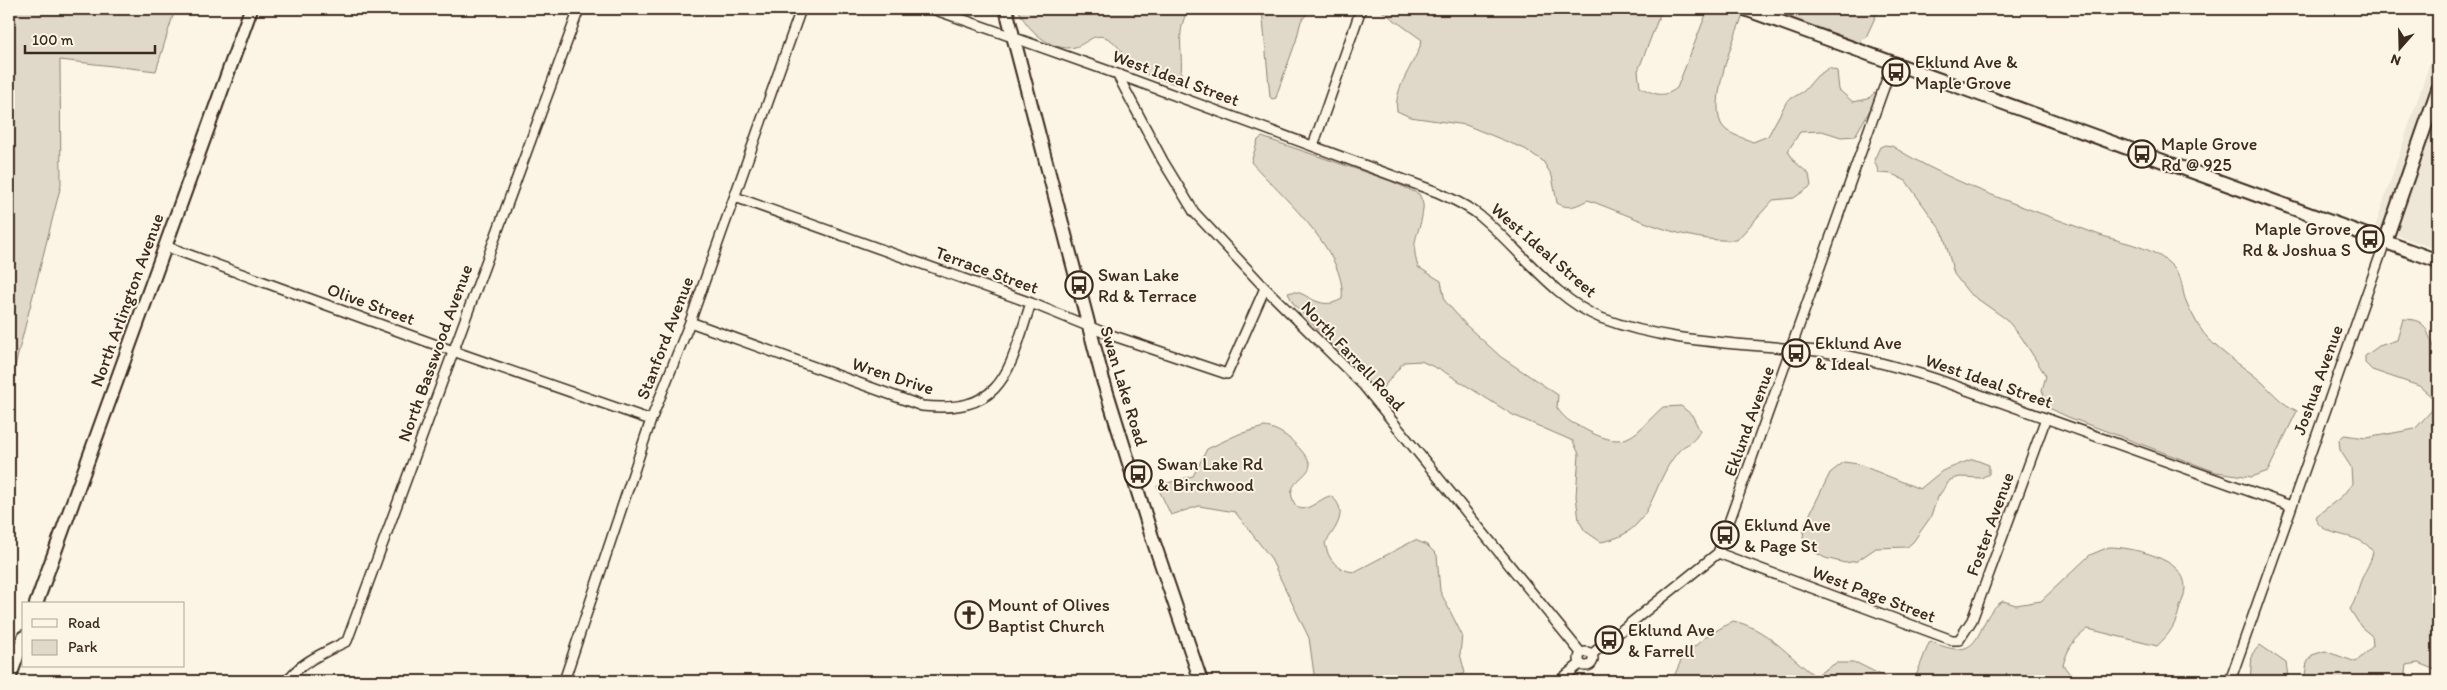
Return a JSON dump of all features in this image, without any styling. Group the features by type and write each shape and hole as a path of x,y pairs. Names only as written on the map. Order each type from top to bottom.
{"street":[{"name":"North Arlington Avenue","path":"37,602 251,9"},
{"name":"North Basswood Avenue","path":"288,681 291,676 308,662 347,641 579,9"},
{"name":"Stanford Avenue","path":"564,681 651,420 690,322 736,197 801,9"},
{"name":"West Ideal Street","path":"933,9 1117,74 1437,192 1467,207 1488,223 1558,289 1580,307 1599,317 1672,337 1848,355 1879,362 1936,379 2291,506"},
{"name":"Swan Lake Road","path":"1006,9 1088,326 1152,537 1201,681"},
{"path":"1313,146 1361,9"},
{"path":"1745,9 2438,262"},
{"name":"Eklund Avenue","path":"1718,553 1893,62"},
{"name":"North Farrell Road","path":"1117,74 1163,161 1194,212 1265,288 1336,357 1379,404 1581,653"},
{"name":"Joshua Avenue","path":"2230,681 2438,90"},
{"name":"Terrace Street","path":"736,197 1031,303 1088,326 1227,374 1265,288"},
{"name":"Olive Street","path":"165,246 453,351 651,420"},
{"name":"Wren Drive","path":"690,322 922,406 947,409 983,399 1007,375 1031,303"},
{"name":"Foster Avenue","path":"1962,638 1972,620 2046,418"},
{"path":"1592,654 1718,553"},
{"name":"West Page Street","path":"1718,553 1952,640 1962,638"},
{"path":"9,679 22,643"},
{"path":"1580,664 1578,661 1581,653 1592,654"},
{"path":"1580,664 1587,667 1590,665 1593,659 1592,654"},
{"path":"1559,681 1580,664"}],"shaded area":[{"path":"2438,38 2438,250 2375,227"}],"green space":[{"path":"9,9 175,9 156,71 60,60 61,185 9,390"},
{"path":"1018,9 1188,9 1181,37 1180,81 1175,84 1155,78 1136,69 1115,44 1107,38 1098,36 1079,46 1066,48 1049,43 1033,31"},
{"path":"1262,9 1311,9 1301,21 1276,98 1272,99 1270,97"},
{"path":"1379,9 1662,9 1638,71 1640,87 1659,94 1668,93 1677,88 1708,9 1743,16 1733,40 1719,90 1719,119 1724,128 1753,142 1768,136 1787,101 1804,91 1817,76 1829,68 1837,71 1839,90 1853,102 1868,99 1874,93 1878,96 1855,136 1841,137 1822,131 1800,132 1788,151 1795,162 1809,174 1811,186 1794,198 1773,200 1737,240 1698,238 1661,228 1588,200 1572,206 1561,205 1557,203 1552,176 1543,161 1525,149 1466,125 1410,117 1397,111 1398,93 1422,40"},
{"path":"1761,9 1879,9 1866,37 1858,44"},
{"path":"1262,137 1391,181 1419,194 1423,207 1415,242 1418,267 1441,281 1445,301 1467,326 1501,357 1558,395 1557,408 1571,422 1602,437 1613,440 1630,437 1663,407 1681,406 1692,415 1700,431 1694,440 1678,452 1661,479 1649,506 1632,529 1619,537 1601,542 1585,531 1579,521 1576,496 1579,454 1573,441 1513,415 1443,371 1421,361 1404,362 1377,395 1293,303 1288,293 1300,293 1318,302 1325,303 1333,303 1342,299 1341,281 1334,262 1323,243 1294,207 1251,162 1258,140"},
{"path":"1885,145 1892,146 1965,184 2094,233 2143,248 2153,252 2170,264 2178,274 2187,304 2204,334 2255,376 2282,402 2297,411 2268,471 2252,477 2216,472 2068,417 2049,408 2042,390 2046,376 2022,338 2006,319 1969,293 1954,274 1943,233 1906,181 1892,174 1879,173 1874,160 1880,147"},
{"path":"2403,319 2419,322 2423,325 2438,352 2438,671 2418,663 2406,665 2404,681 2304,681 2307,663 2312,655 2325,651 2356,662 2373,646 2372,636 2361,627 2350,609 2373,552 2367,545 2358,540 2323,528 2315,517 2341,497 2352,484 2351,467 2340,450 2339,440 2344,435 2366,438 2415,429 2432,410 2433,398 2419,386 2372,370 2365,363 2365,356 2379,346 2397,340"},
{"path":"1264,427 1278,431 1290,439 1302,451 1310,463 1307,472 1293,487 1292,497 1295,505 1305,509 1331,496 1337,502 1340,514 1339,520 1325,543 1328,554 1338,566 1354,572 1415,540 1427,545 1437,555 1440,591 1462,635 1460,654 1465,673 1451,681 1315,681 1309,638 1270,557 1235,512 1199,506 1171,515 1157,486 1193,476 1207,449 1239,434"},
{"path":"1973,459 1989,465 1989,474 1981,478 1960,477 1950,480 1938,497 1930,518 1913,542 1907,547 1876,548 1857,561 1845,563 1825,558 1809,549 1803,537 1805,524 1830,473 1844,462 1858,464 1920,489 1942,471"},
{"path":"2109,547 2130,549 2156,556 2177,569 2183,578 2185,588 2177,619 2169,633 2157,646 2088,629 2072,645 2063,665 2075,681 1914,681 1929,643 1932,642 1950,648 1963,649 1977,637 1993,609 2003,601 2016,605 2041,601 2090,555"},
{"path":"1733,621 1767,636 1815,676 1836,663 1857,663 1893,681 1672,681 1683,656 1707,636"},
{"path":"2260,645 2286,663 2288,676 2292,681 2250,681 2252,654"}],"place":[{"name":"Eklund Ave & Maple Grove","path":"1896,72"},
{"name":"Maple Grove Rd @ 925","path":"2142,154"},
{"name":"Maple Grove Rd & Joshua S","path":"2370,239"},
{"name":"Swan Lake Rd & Terrace","path":"1079,285"},
{"name":"Eklund Ave & Ideal","path":"1796,353"},
{"name":"Swan Lake Rd & Birchwood","path":"1138,474"},
{"name":"Eklund Ave & Page St","path":"1725,535"},
{"name":"Mount of Olives Baptist Church","path":"969,615"},
{"name":"Eklund Ave & Farrell","path":"1609,640"}]}
